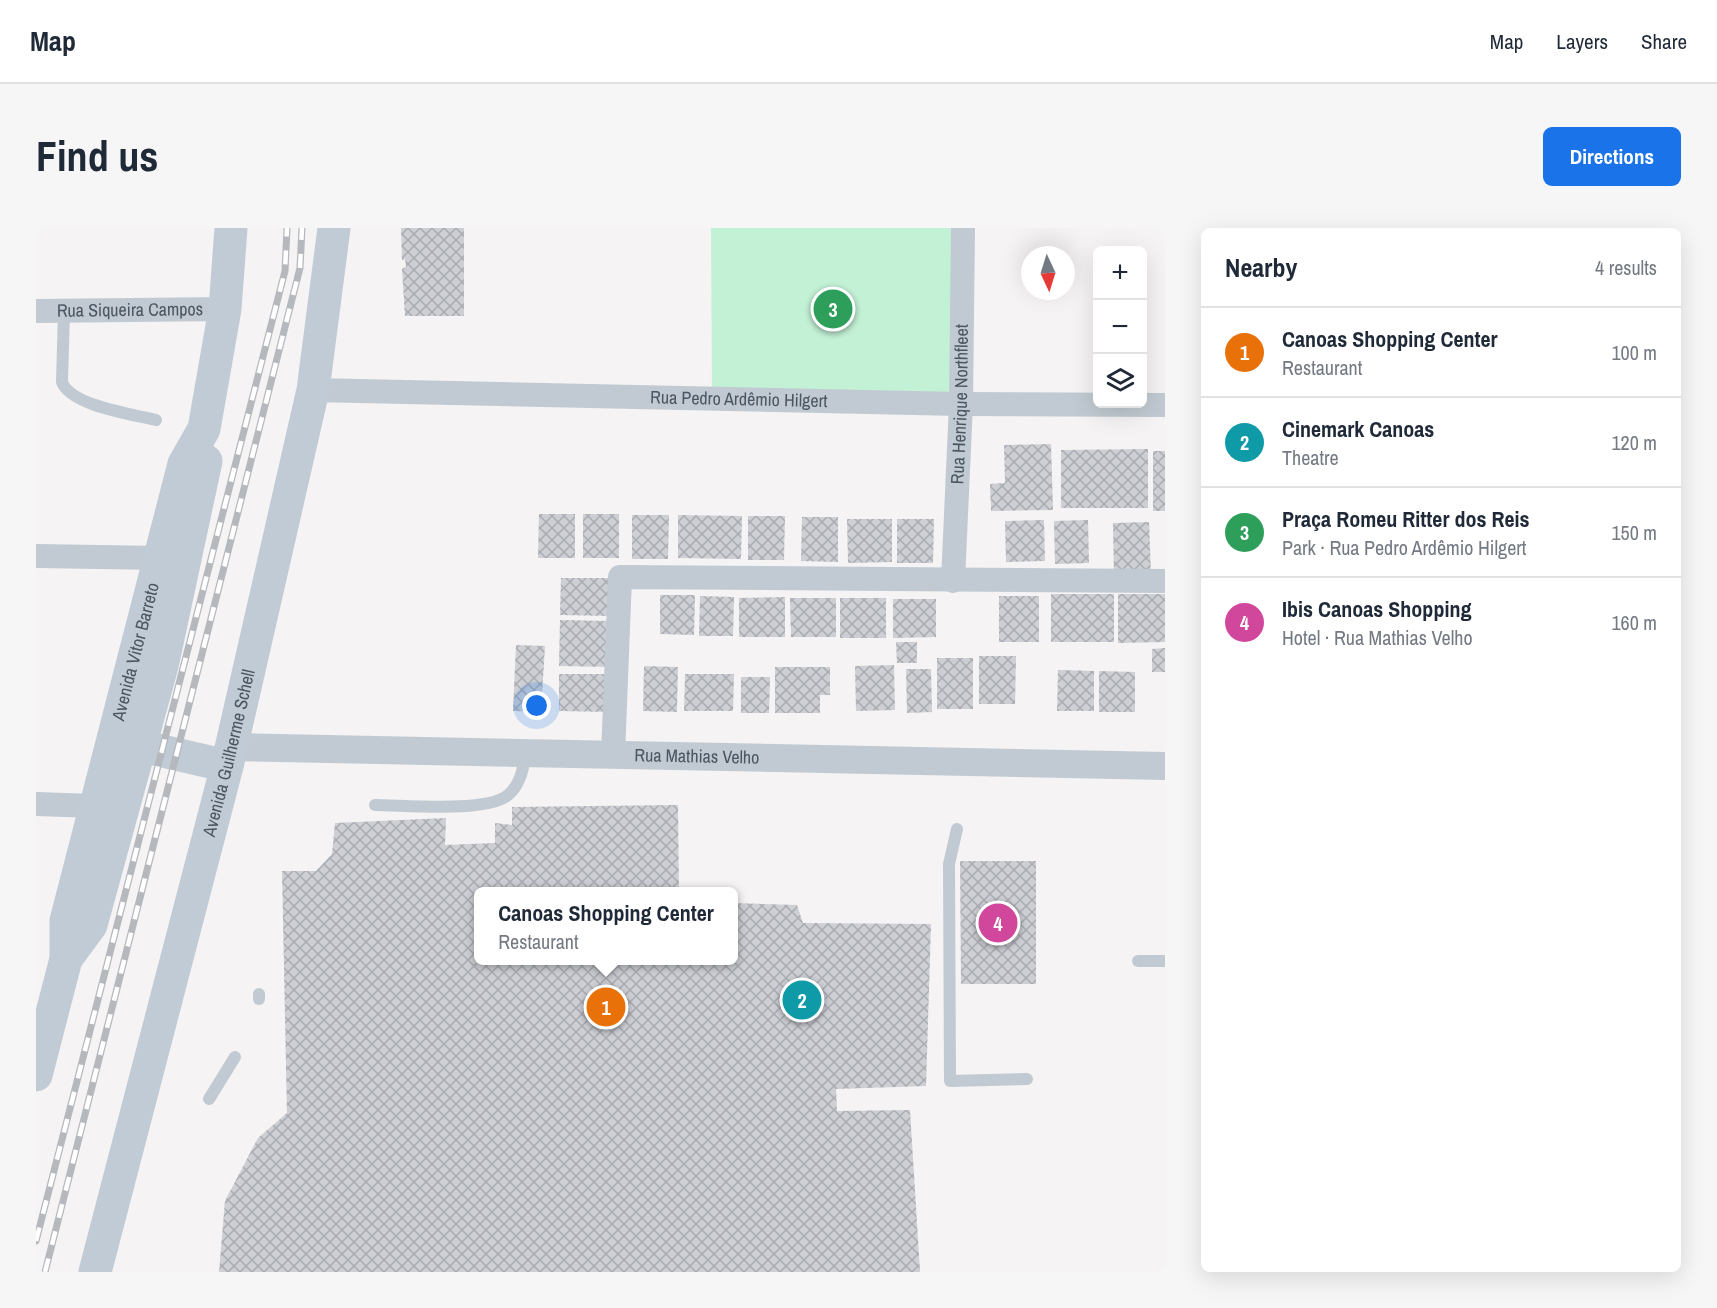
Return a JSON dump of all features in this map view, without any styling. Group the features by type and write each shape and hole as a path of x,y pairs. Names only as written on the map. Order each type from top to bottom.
{"main road":[{"name":"Avenida Vitor Barreto","path":"36,1075 66,959 66,921 94,806 184,464 204,429 225,309 231,228"},
{"name":"Avenida Guilherme Schell","path":"95,1272 229,757 313,390 334,228"},
{"path":"66,959 91,925 143,736 206,468 204,429"},
{"path":"143,736 229,757"}],"street":[{"name":"Rua Henrique Northfleet","path":"953,581 961,404 963,228"},
{"name":"Rua Siqueira Campos","path":"36,311 225,309"},
{"name":"Rua Pedro Ardêmio Hilgert","path":"313,390 961,404 1165,405"},
{"path":"36,556 160,558"},
{"path":"613,755 620,577 1165,581"},
{"name":"Rua Mathias Velho","path":"229,757 525,753 1165,766"},
{"path":"36,804 94,806"}],"lane":[{"path":"64,311 62,382 66,391 82,401 156,420"},
{"path":"375,805 487,805 509,795 524,771 525,753"},
{"path":"957,829 949,864 950,1081 1027,1080"},
{"path":"1138,961 1165,962"},
{"path":"209,1099 235,1057"}],"green space":[{"path":"711,228 956,228 953,394 712,389"}],"building":[{"path":"401,228 464,228 464,316 405,316 402,269 406,267 405,259 402,260"},
{"path":"1051,444 1053,510 991,511 990,484 1005,483 1004,445"},
{"path":"1148,449 1148,508 1061,508 1061,450"},
{"path":"1153,451 1165,451 1165,511 1153,511"},
{"path":"539,514 575,514 575,558 538,558"},
{"path":"583,514 619,514 619,558 583,558"},
{"path":"632,515 669,515 668,559 632,559"},
{"path":"678,515 742,516 741,559 678,558"},
{"path":"748,516 785,516 784,560 748,560"},
{"path":"802,517 838,517 838,562 801,561"},
{"path":"847,519 892,519 892,562 848,563"},
{"path":"897,519 934,519 933,563 897,563"},
{"path":"1044,520 1045,561 1006,562 1005,521"},
{"path":"1088,520 1089,563 1055,564 1054,521"},
{"path":"1149,522 1151,575 1114,576 1113,523"},
{"path":"561,578 611,578 611,616 560,615"},
{"path":"1051,594 1114,594 1114,642 1051,642"},
{"path":"1118,594 1165,594 1165,642 1118,643"},
{"path":"660,595 695,595 694,635 660,634"},
{"path":"700,596 734,597 733,636 699,636"},
{"path":"999,596 1039,596 1039,642 999,642"},
{"path":"785,597 785,637 739,637 739,598"},
{"path":"790,598 836,598 836,637 791,637"},
{"path":"840,598 886,598 886,638 840,638"},
{"path":"893,599 936,599 936,637 893,638"},
{"path":"560,620 610,621 609,667 559,666"},
{"path":"896,642 917,642 917,663 897,663"},
{"path":"516,645 545,646 541,712 513,711"},
{"path":"1165,648 1165,672 1152,672 1152,649"},
{"path":"979,656 1016,656 1015,704 979,704"},
{"path":"937,658 973,658 973,709 937,709"},
{"path":"894,665 895,710 856,711 855,666"},
{"path":"644,666 678,667 677,712 643,711"},
{"path":"775,667 830,667 830,695 820,695 820,713 775,713"},
{"path":"906,669 931,669 932,712 907,713"},
{"path":"1058,670 1094,671 1094,711 1057,711"},
{"path":"1099,671 1135,672 1135,712 1099,712"},
{"path":"559,674 609,674 609,712 559,711"},
{"path":"685,674 734,674 733,711 684,711"},
{"path":"741,677 770,677 769,713 741,713"},
{"path":"678,805 679,887 474,887 474,965 738,965 738,903 797,905 803,923 931,924 926,1086 836,1089 837,1111 910,1110 920,1272 219,1272 225,1201 258,1138 287,1113 282,871 316,871 332,854 335,823 446,818 445,845 495,843 495,823 512,825 512,807"},
{"path":"960,861 1036,861 1036,984 961,984"}],"railway":[{"path":"36,1241 285,271 287,228"},
{"path":"45,1272 300,268 302,228"}],"place":[{"name":"Praça Romeu Ritter dos Reis","path":"833,309"},
{"name":"Ibis Canoas Shopping","path":"998,923"},
{"name":"Cinemark Canoas","path":"802,1000"},
{"name":"Canoas Shopping Center","path":"606,1007"}]}
